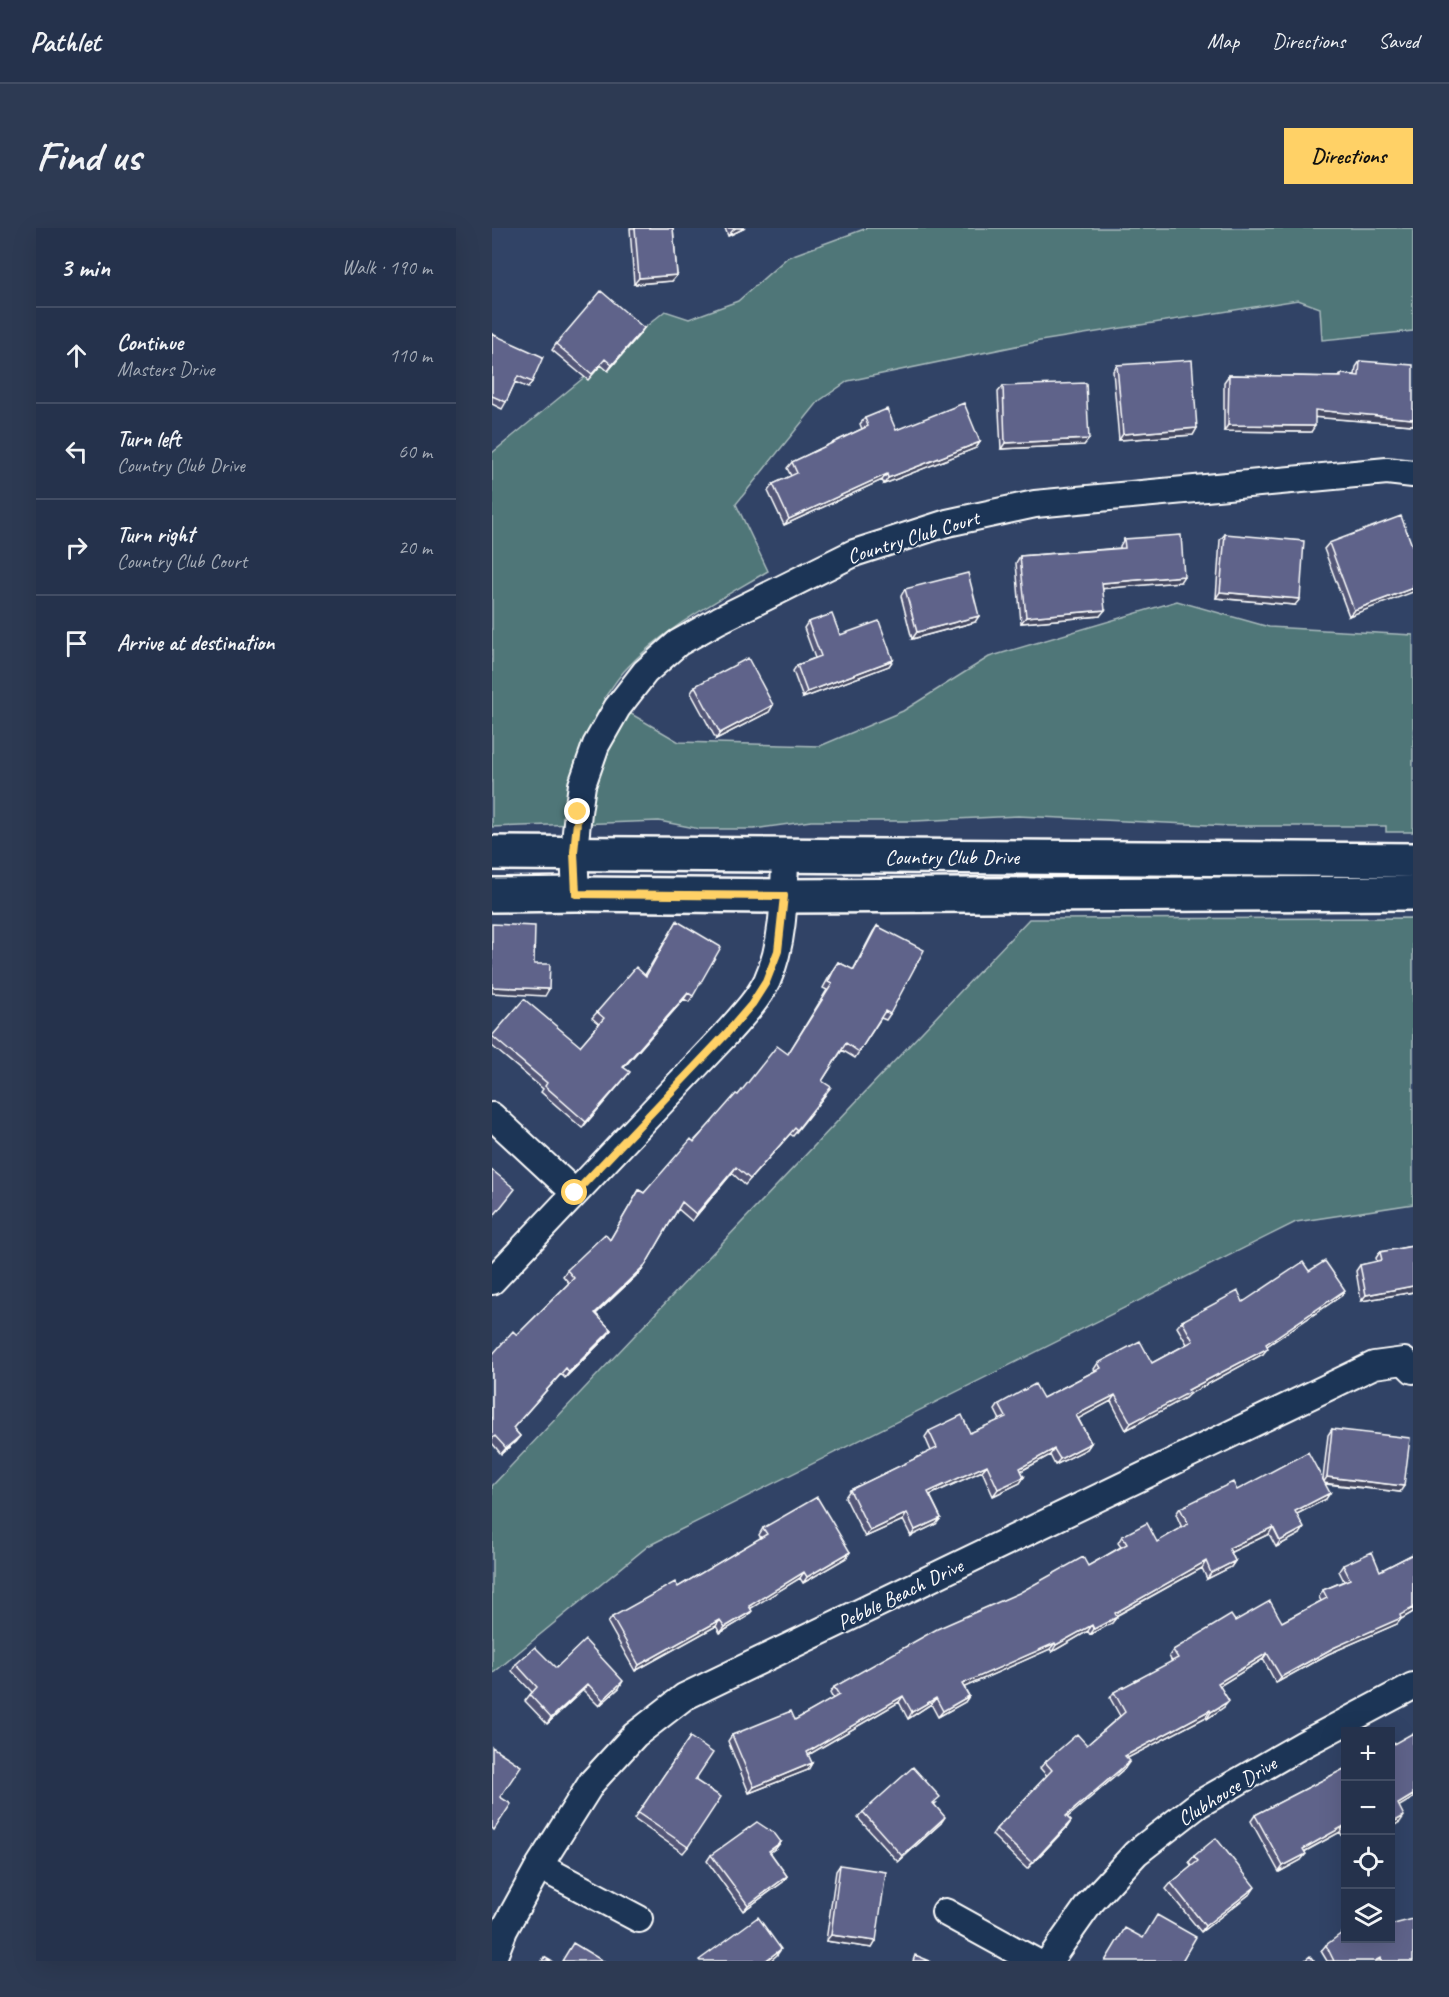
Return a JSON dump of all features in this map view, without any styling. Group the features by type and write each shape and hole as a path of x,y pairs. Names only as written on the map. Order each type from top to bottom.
{"main road":[{"name":"Country Club Drive","path":"492,853 1413,860"},
{"name":"Country Club Drive","path":"492,895 1413,893"}],"street":[{"name":"Country Club Court","path":"576,894 574,852 582,785 596,745 616,708 645,672 678,643 719,620 854,553 947,522 1035,504 1387,471 1413,474"},
{"path":"492,1281 752,1004 766,982 778,951 784,896 785,857"},
{"path":"492,1116 575,1193"},
{"name":"Pebble Beach Drive","path":"492,1961 504,1930 539,1866 592,1782 635,1735 684,1697 1374,1365 1404,1360 1413,1370"},
{"name":"Clubhouse Drive","path":"1049,1961 1090,1903 1136,1853 1198,1804 1413,1686"},
{"path":"539,1866 639,1919"},
{"path":"945,1912 1034,1961"}],"green space":[{"path":"867,228 1413,228 1413,331 1322,340 1320,308 1298,300 1040,341 848,381 819,401 736,504 768,571 694,615 642,653 624,671 604,698 679,742 820,746 903,711 989,657 1177,601 1269,627 1413,635 1413,832 1386,832 1386,826 1230,826 1018,816 915,821 811,821 754,829 700,829 659,821 492,827 492,453 665,311 689,319 738,301 788,257"},
{"path":"1413,918 1413,1204 1296,1222 648,1546 492,1674 492,1486 1029,919"}],"building":[{"path":"635,228 673,228 677,275 639,278"},
{"path":"601,291 644,328 612,365 605,359 592,374 556,344"},
{"path":"492,334 543,357 532,382 518,376 506,402 492,396"},
{"path":"1192,360 1197,428 1123,434 1117,365"},
{"path":"1360,361 1413,365 1413,419 1315,410 1315,426 1228,425 1229,375 1341,377 1341,374 1359,376"},
{"path":"1086,383 1089,439 1005,443 1003,386"},
{"path":"964,403 980,442 888,478 887,474 789,519 773,484 797,473 792,462 868,426 865,418 887,409 896,430"},
{"path":"1401,516 1413,548 1413,588 1354,610 1329,543"},
{"path":"1225,534 1304,541 1300,599 1220,592"},
{"path":"1181,535 1184,576 1102,583 1105,610 1026,617 1020,556 1125,548 1124,539"},
{"path":"968,573 979,616 917,632 905,589"},
{"path":"832,614 840,635 879,621 893,660 807,692 797,665 821,656 808,622"},
{"path":"748,658 773,705 720,733 695,686"},
{"path":"677,921 721,947 693,996 688,993 623,1067 630,1072 586,1122 545,1086 547,1083 492,1036 524,999 580,1046 604,1018 597,1012 636,967 646,976"},
{"path":"492,924 535,926 534,964 550,964 549,989 492,987"},
{"path":"877,926 924,950 890,1014 885,1011 859,1052 846,1043 822,1081 831,1087 797,1130 795,1128 750,1179 736,1167 696,1214 682,1202 646,1264 595,1313 611,1330 569,1372 566,1368 513,1428 520,1436 506,1448 495,1436 492,1439 492,1355 513,1331 517,1335 574,1278 567,1270 605,1234 610,1240 639,1190 644,1193 691,1139 694,1142 736,1094 738,1095 777,1046 788,1054 832,984 828,982 838,962 854,970"},
{"path":"492,1170 515,1189 492,1218"},
{"path":"1413,1246 1413,1286 1366,1295 1360,1265 1382,1260 1380,1252"},
{"path":"1325,1261 1345,1290 1266,1344 1268,1348 1131,1423 1115,1395 1076,1415 1091,1443 1060,1459 1054,1449 1020,1468 1024,1477 998,1489 987,1465 928,1492 941,1518 915,1530 907,1513 870,1531 850,1490 937,1448 929,1431 962,1415 970,1433 1006,1417 999,1404 1035,1384 1043,1398 1101,1368 1098,1363 1140,1341 1152,1363 1193,1341 1182,1321 1238,1291 1243,1302 1303,1262 1309,1271"},
{"path":"1332,1429 1410,1438 1404,1486 1327,1477"},
{"path":"1308,1452 1330,1493 1295,1511 1304,1528 1280,1541 1273,1527 1229,1548 1235,1561 1211,1573 1206,1561 1115,1613 1117,1617 1094,1629 1092,1625 1056,1645 1055,1643 962,1684 969,1696 943,1711 936,1698 912,1712 903,1696 807,1752 812,1763 754,1787 732,1735 791,1711 795,1720 839,1695 834,1687 937,1629 1019,1593 1083,1557 1088,1566 1127,1544 1122,1536 1147,1523 1157,1542 1188,1524 1180,1508 1233,1482 1237,1490"},
{"path":"817,1497 850,1552 807,1577 804,1572 749,1606 752,1611 725,1627 720,1620 639,1665 612,1617 675,1582 678,1587 767,1534 763,1528"},
{"path":"1372,1552 1380,1571 1413,1554 1413,1608 1400,1615 1401,1618 1333,1648 1281,1677 1267,1653 1218,1683 1229,1701 1125,1756 1130,1761 1066,1816 1071,1821 1032,1863 996,1829 1052,1770 1045,1762 1077,1734 1087,1745 1125,1712 1114,1692 1178,1658 1173,1650 1231,1615 1235,1621 1270,1601 1282,1622 1327,1598 1323,1590 1350,1579 1343,1565"},
{"path":"585,1640 623,1681 603,1700 588,1684 551,1718 530,1695 537,1687 516,1664 535,1647 556,1668"},
{"path":"1413,1733 1413,1795 1398,1804 1404,1816 1395,1821 1395,1781 1395,1743"},
{"path":"690,1737 713,1753 695,1780 721,1797 688,1847 638,1813"},
{"path":"492,1747 521,1766 500,1797 511,1804 494,1830 492,1828"},
{"path":"913,1767 940,1797 933,1803 945,1817 902,1856 863,1812"},
{"path":"1341,1771 1341,1828 1303,1849 1306,1854 1283,1866 1255,1815"},
{"path":"757,1822 775,1834 781,1842 769,1851 787,1876 748,1905 711,1855"},
{"path":"1216,1838 1255,1887 1205,1926 1171,1883 1198,1861 1194,1856"},
{"path":"840,1865 886,1872 876,1941 831,1935"},
{"path":"1157,1915 1196,1937 1182,1961 1105,1961 1125,1928 1143,1938"},
{"path":"758,1917 781,1949 765,1961 699,1960"},
{"path":"1413,1919 1413,1961 1381,1961 1380,1958 1375,1961 1334,1961 1326,1945 1341,1934 1341,1943 1395,1943 1395,1924"},
{"path":"573,1943 603,1961 562,1961"},
{"path":"915,1955 930,1961 913,1961"},
{"path":"1310,1956 1314,1961 1304,1961"}],"route":[{"path":"575,1193 752,1004 766,982 778,951 784,896 576,894 574,852 578,812"}]}
